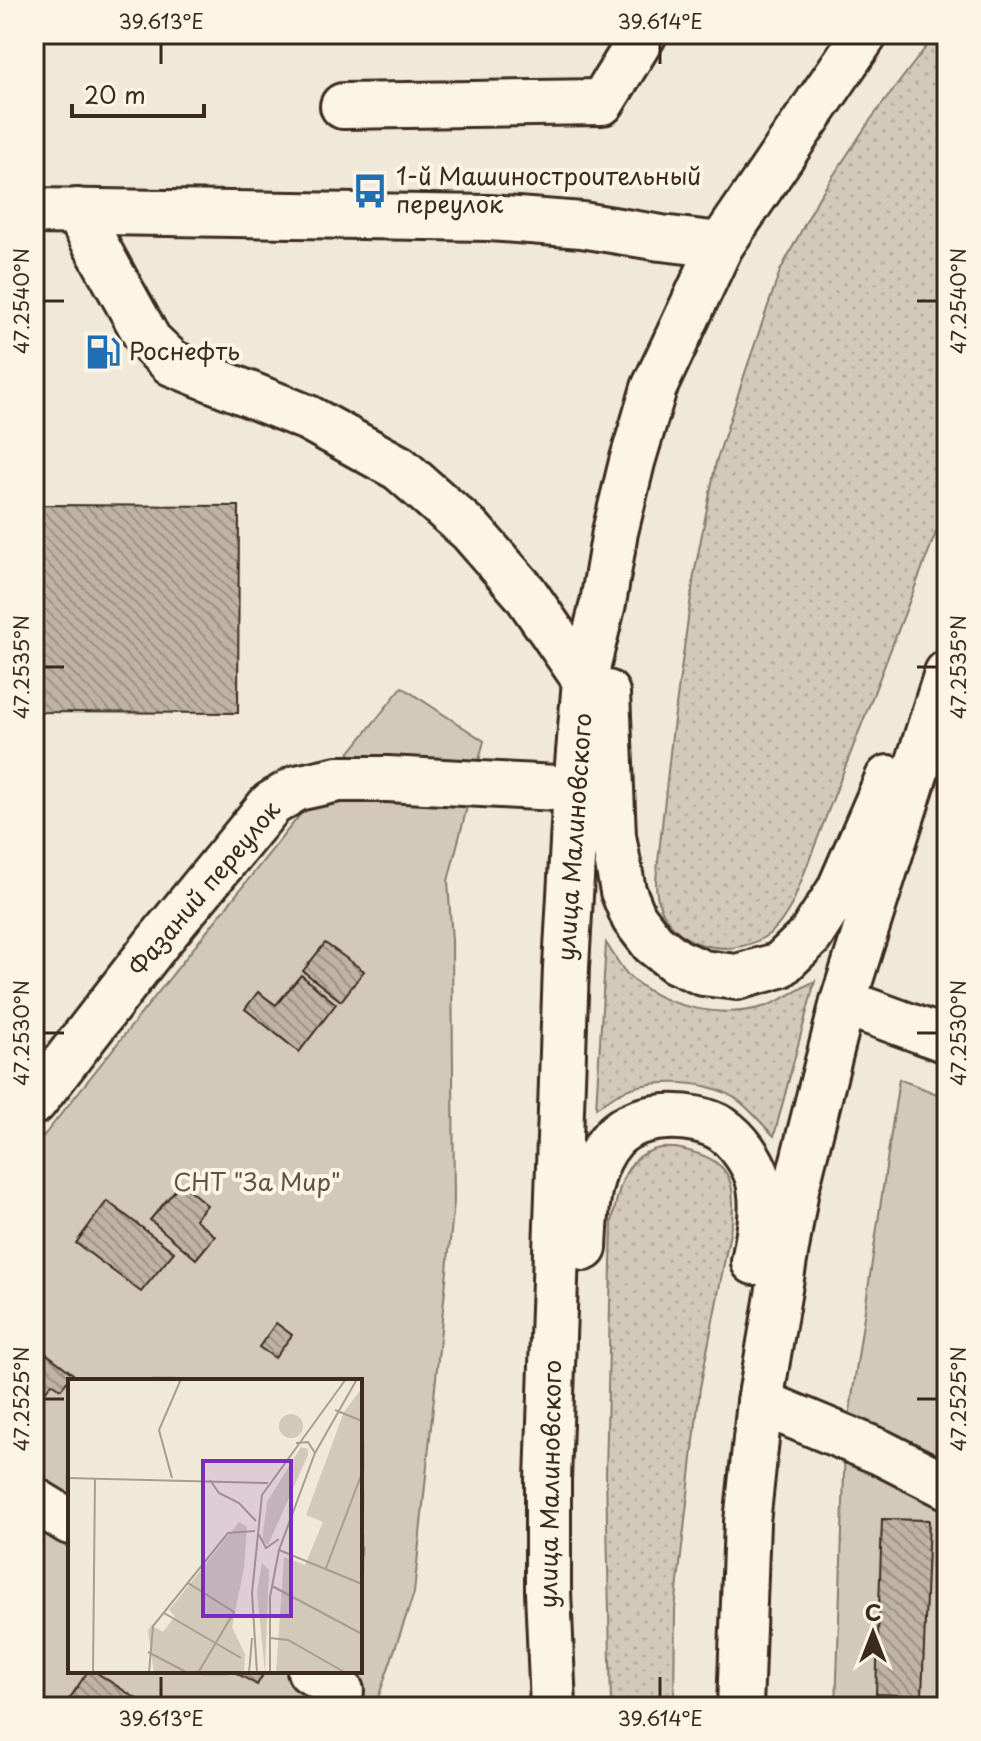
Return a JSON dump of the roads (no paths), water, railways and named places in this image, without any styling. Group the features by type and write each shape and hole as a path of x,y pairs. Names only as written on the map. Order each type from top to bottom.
{"main road":[{"path":"343,106 602,102 644,34"},
{"name":"улица Малиновского","path":"553,1707 548,1591 548,1480 566,967 585,680 615,532 654,388 721,245 865,34"},
{"path":"55,211 490,218 582,225 721,245"},
{"path":"55,211 149,341 172,363 308,418 399,468 471,531 525,593 585,680"},
{"path":"603,603 613,836 623,891 634,918 653,943 676,961 703,973 737,977 780,965 810,936 839,891 947,649"},
{"path":"740,1707 747,1522 760,1402 796,1189 843,1002 947,673"},
{"name":"Фазаний переулок","path":"34,1102 157,943 271,804 297,788 338,779 387,779 576,789"},
{"path":"843,1002 947,1040"},
{"path":"548,1480 577,1403 587,1195 598,1162 614,1137 638,1121 665,1117 695,1119 722,1129 744,1150 757,1176 763,1206 731,1413 747,1522"},
{"path":"760,1402 880,1452 947,1486"},
{"path":"34,1500 68,1521"}],"place":[{"name":"1-й Машиностроительный переулок","path":"370,191"},
{"name":"Роснефть","path":"103,352"}],"park label":[{"name":"СНТ \"За Мир\"","path":"257,1183"}]}
